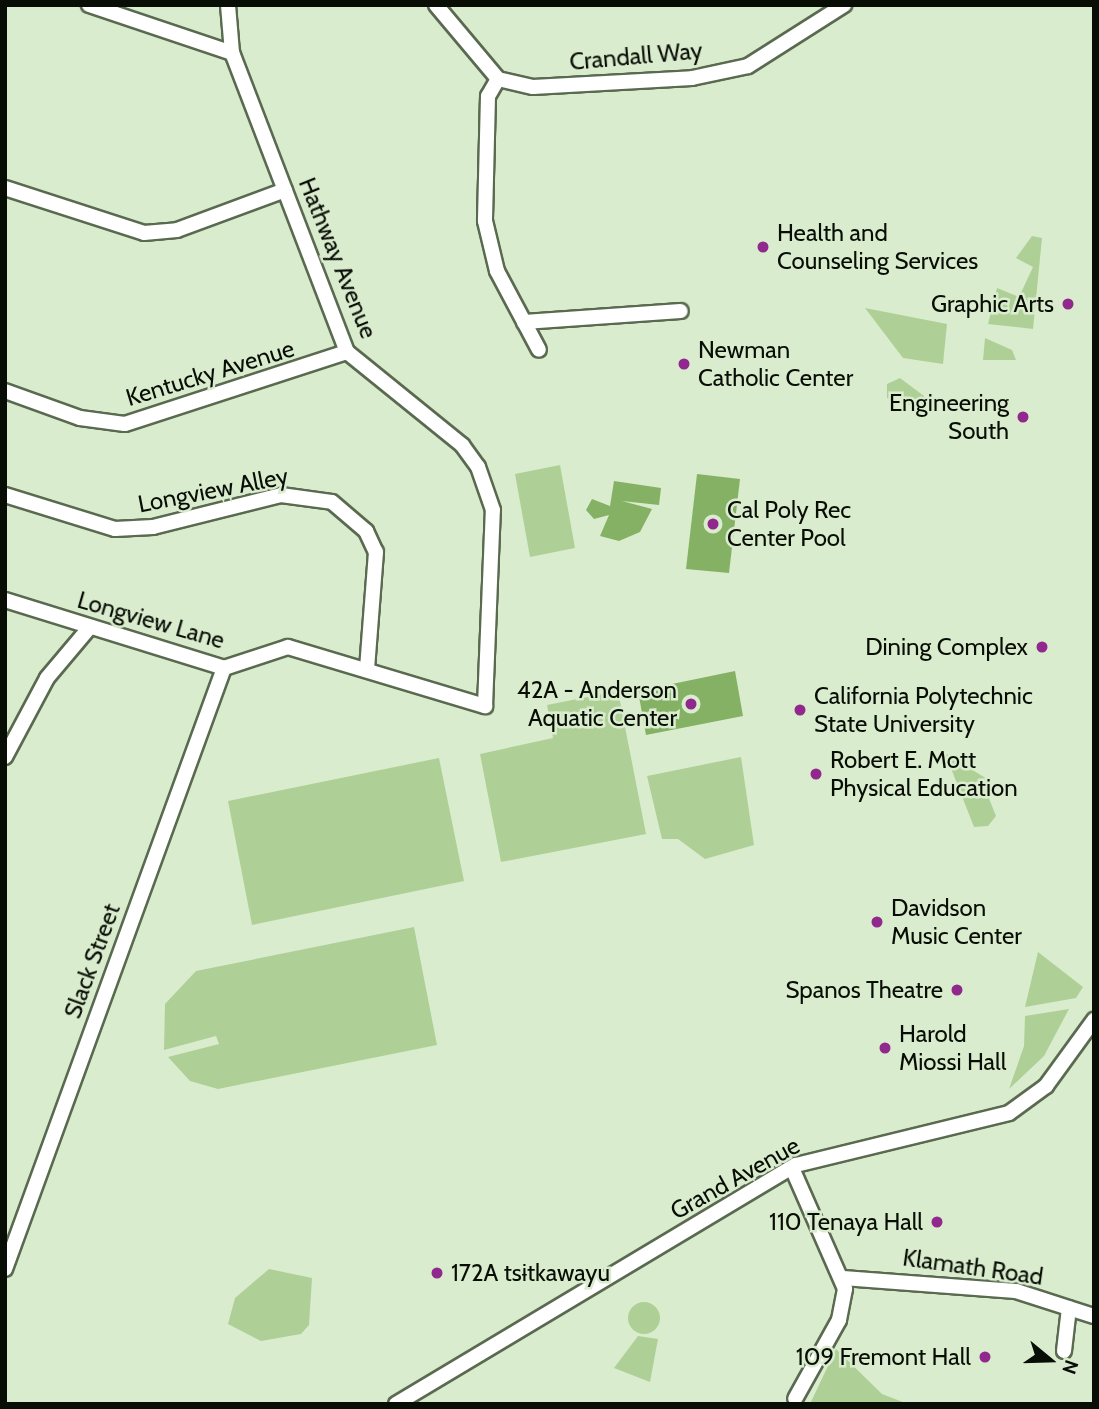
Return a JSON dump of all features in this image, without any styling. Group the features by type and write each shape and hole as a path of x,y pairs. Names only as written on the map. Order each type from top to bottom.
{"street":[{"path":"89,5 232,53"},
{"name":"Hathway Avenue","path":"228,5 232,53 347,352 462,445 488,486 493,510 485,706"},
{"path":"436,5 498,79 488,96 485,221 497,271 539,350"},
{"name":"Crandall Way","path":"498,79 533,87 706,76 776,54 844,5"},
{"path":"5,188 144,233 177,230 285,190"},
{"path":"524,322 681,311"},
{"name":"Kentucky Avenue","path":"5,391 80,418 125,424 347,352"},
{"name":"Longview Alley","path":"5,495 115,529 153,527 281,495 332,502 366,531 376,552 367,668"},
{"name":"Longview Lane","path":"5,600 224,668 288,647 367,668 485,706"},
{"path":"5,757 47,678 90,627"},
{"name":"Slack Street","path":"5,1269 224,668"},
{"name":"Grand Avenue","path":"396,1404 792,1168 827,1154 1002,1116 1046,1086 1094,1020"},
{"path":"792,1168 843,1278 839,1320 795,1399"},
{"name":"Klamath Road","path":"843,1278 1016,1291 1094,1316"},
{"path":"1064,1352 1069,1308"}],"shaded area":[{"path":"1032,236 1042,238 1033,329 988,324 997,288 1019,297 1033,267 1016,258"},
{"path":"865,308 947,324 943,364 903,358"},
{"path":"985,338 1012,350 1016,360 983,360"},
{"path":"900,378 924,396 922,409 887,398 887,384"},
{"path":"560,465 575,548 530,557 515,474"},
{"name":"Cal Poly Rec Center Pool","path":"697,474 740,479 729,573 686,569"},
{"path":"614,481 661,488 659,505 622,501 652,509 640,532 619,541 600,536 609,515 594,519 586,510 592,499 610,506"},
{"name":"42A - Anderson Aquatic Center","path":"735,671 743,716 646,735 638,691"},
{"path":"618,691 646,834 501,862 480,754 553,738 547,705"},
{"path":"945,753 992,782 988,796 996,816 988,826 974,827"},
{"path":"741,757 754,845 705,859 678,839 662,839 647,776"},
{"path":"439,758 464,881 252,925 228,801"},
{"path":"414,927 437,1045 218,1089 190,1081 168,1057 219,1044 216,1036 164,1050 165,1004 196,971"},
{"path":"1038,952 1083,987 1076,998 1025,1007"},
{"path":"1069,1009 1044,1056 1009,1089 1024,1046 1025,1016"},
{"path":"269,1269 312,1278 309,1325 301,1334 261,1341 228,1324 235,1298"},
{"path":"644,1302 655,1307 660,1318 655,1329 644,1334 633,1329 628,1318 633,1307"},
{"path":"638,1336 658,1339 650,1382 614,1368"},
{"path":"836,1349 882,1394 908,1404 810,1404"}],"place":[{"name":"Health and Counseling Services","path":"763,247"},
{"name":"Graphic Arts","path":"1068,304"},
{"name":"Newman Catholic Center","path":"684,364"},
{"name":"Engineering South","path":"1023,417"},
{"name":"Cal Poly Rec Center Pool","path":"713,524"},
{"name":"Dining Complex","path":"1042,647"},
{"name":"42A - Anderson Aquatic Center","path":"691,704"},
{"name":"California Polytechnic State University","path":"800,710"},
{"name":"Robert E. Mott Physical Education","path":"816,774"},
{"name":"Davidson Music Center","path":"877,922"},
{"name":"Spanos Theatre","path":"957,990"},
{"name":"Harold Miossi Hall","path":"885,1048"},
{"name":"110 Tenaya Hall","path":"937,1222"},
{"name":"172A tsɨtkawayu","path":"437,1273"},
{"name":"109 Fremont Hall","path":"985,1357"}]}
